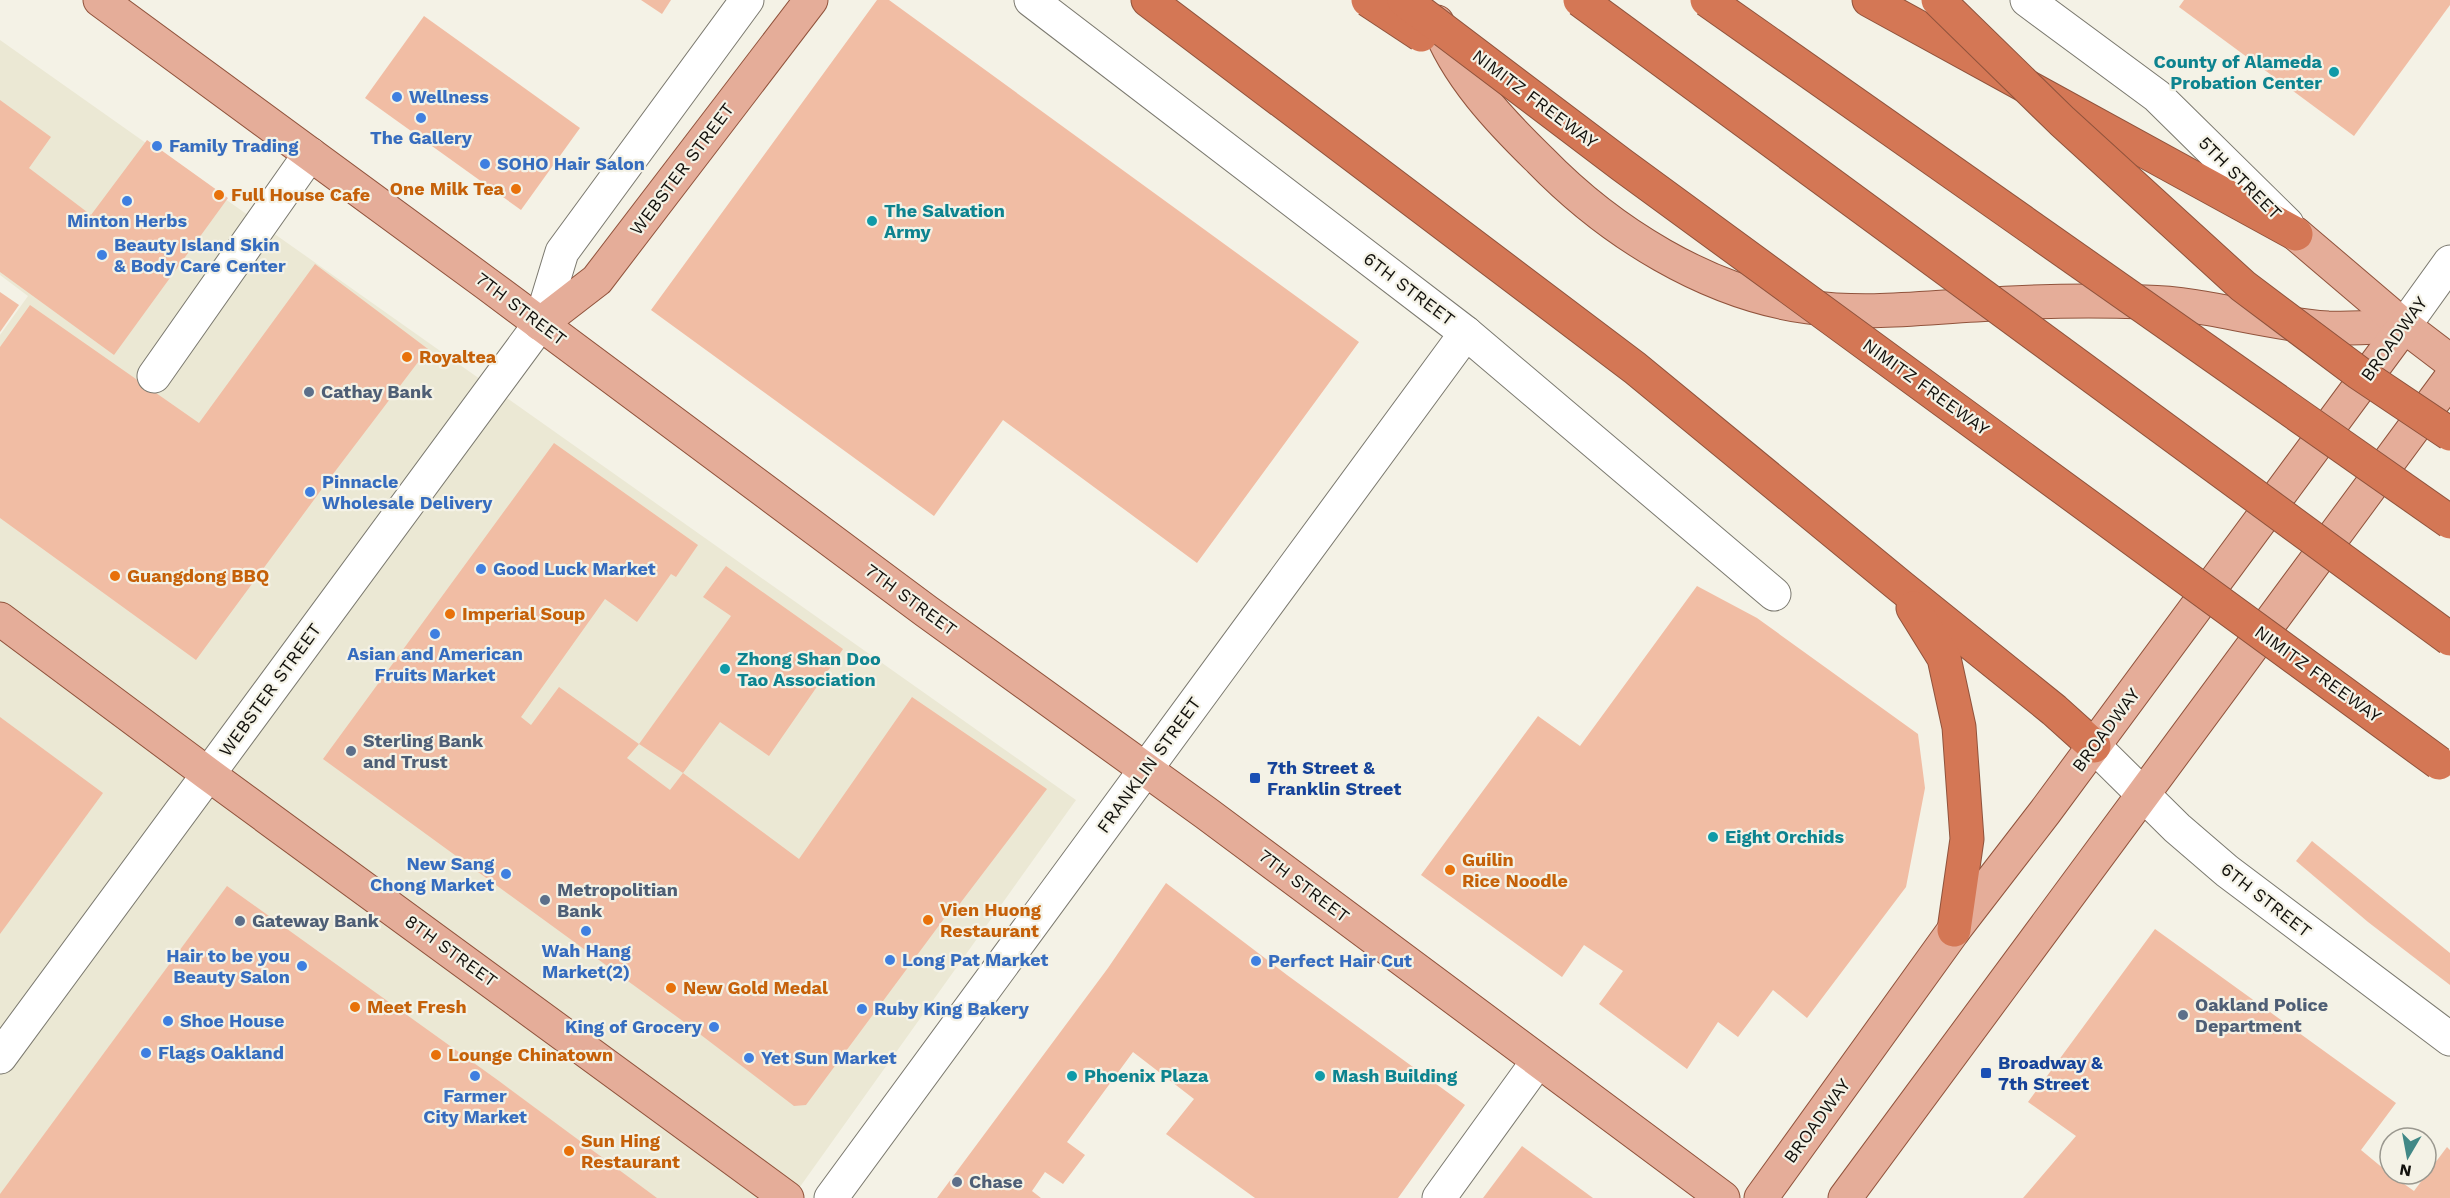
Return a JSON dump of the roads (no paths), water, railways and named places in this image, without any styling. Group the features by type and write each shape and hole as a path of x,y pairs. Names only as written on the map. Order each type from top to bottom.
{"highway":[{"path":"1148,0 1635,368 2054,710 2094,746"},
{"path":"1368,0 1622,165"},
{"name":"NIMITZ FREEWAY","path":"1404,0 1622,165 2450,771"},
{"path":"1580,0 2450,639"},
{"path":"1707,0 2450,522"},
{"path":"1869,0 2296,234"},
{"path":"1938,0 2062,121 2243,286 2360,373 2450,435"},
{"path":"1900,586 1944,658 1959,727 1966,839 1954,930"}],"main road":[{"name":"7TH STREET","path":"100,0 926,611 1146,769 1723,1198"},
{"name":"WEBSTER STREET","path":"540,324 597,280 811,0"},
{"path":"1429,0 1444,41 1492,113 1553,174 1615,225 1674,261 1739,291 1807,307 1881,311 2098,300 2169,302 2328,328 2404,326"},
{"name":"5TH STREET","path":"2296,234 2404,326 2450,361"},
{"name":"BROADWAY","path":"1761,1198 1954,930 2094,746 2404,326"},
{"path":"1845,1198 2450,379"},
{"name":"8TH STREET","path":"0,619 787,1198"}],"street":[{"name":"WEBSTER STREET","path":"0,1057 540,324 562,252 747,0"},
{"name":"6TH STREET","path":"1031,0 1466,333 1774,594"},
{"name":"5TH STREET","path":"2028,0 2157,96 2296,234"},
{"path":"154,376 310,154"},
{"name":"BROADWAY","path":"2404,326 2450,262"},
{"name":"FRANKLIN STREET","path":"831,1198 1466,333"},
{"name":"6TH STREET","path":"2094,746 2177,828 2246,886 2450,1039"},
{"path":"1443,1193 1538,1061"}],"place":[{"name":"County of Alameda Probation Center","path":"2334,72"},
{"name":"Wellness","path":"397,97"},
{"name":"The Gallery","path":"421,118"},
{"name":"Family Trading","path":"157,146"},
{"name":"SOHO Hair Salon","path":"485,164"},
{"name":"One Milk Tea","path":"516,189"},
{"name":"Full House Cafe","path":"219,195"},
{"name":"Minton Herbs","path":"127,201"},
{"name":"The Salvation Army","path":"872,221"},
{"name":"Beauty Island Skin & Body Care Center","path":"102,255"},
{"name":"Royaltea","path":"407,357"},
{"name":"Cathay Bank","path":"309,392"},
{"name":"Pinnacle Wholesale Delivery","path":"310,492"},
{"name":"Good Luck Market","path":"481,569"},
{"name":"Guangdong BBQ","path":"115,576"},
{"name":"Imperial Soup","path":"450,614"},
{"name":"Asian and American Fruits Market","path":"435,634"},
{"name":"Zhong Shan Doo Tao Association","path":"725,669"},
{"name":"Sterling Bank and Trust","path":"351,751"},
{"name":"7th Street & Franklin Street","path":"1255,778"},
{"name":"Eight Orchids","path":"1713,837"},
{"name":"Guilin Rice Noodle","path":"1450,870"},
{"name":"New Sang Chong Market","path":"506,874"},
{"name":"Metropolitian Bank","path":"545,900"},
{"name":"Vien Huong Restaurant","path":"928,920"},
{"name":"Gateway Bank","path":"240,921"},
{"name":"Wah Hang Market(2)","path":"586,931"},
{"name":"Long Pat Market","path":"890,960"},
{"name":"Perfect Hair Cut","path":"1256,961"},
{"name":"Hair to be you Beauty Salon","path":"302,966"},
{"name":"New Gold Medal","path":"671,988"},
{"name":"Meet Fresh","path":"355,1007"},
{"name":"Ruby King Bakery","path":"862,1009"},
{"name":"Oakland Police Department","path":"2183,1015"},
{"name":"Shoe House","path":"168,1021"},
{"name":"King of Grocery","path":"714,1027"},
{"name":"Flags Oakland","path":"146,1053"},
{"name":"Lounge Chinatown","path":"436,1055"},
{"name":"Yet Sun Market","path":"749,1058"},
{"name":"Broadway & 7th Street","path":"1986,1073"},
{"name":"Farmer City Market","path":"475,1076"},
{"name":"Phoenix Plaza","path":"1072,1076"},
{"name":"Mash Building","path":"1320,1076"},
{"name":"Sun Hing Restaurant","path":"569,1151"},
{"name":"Chase","path":"957,1182"}]}
